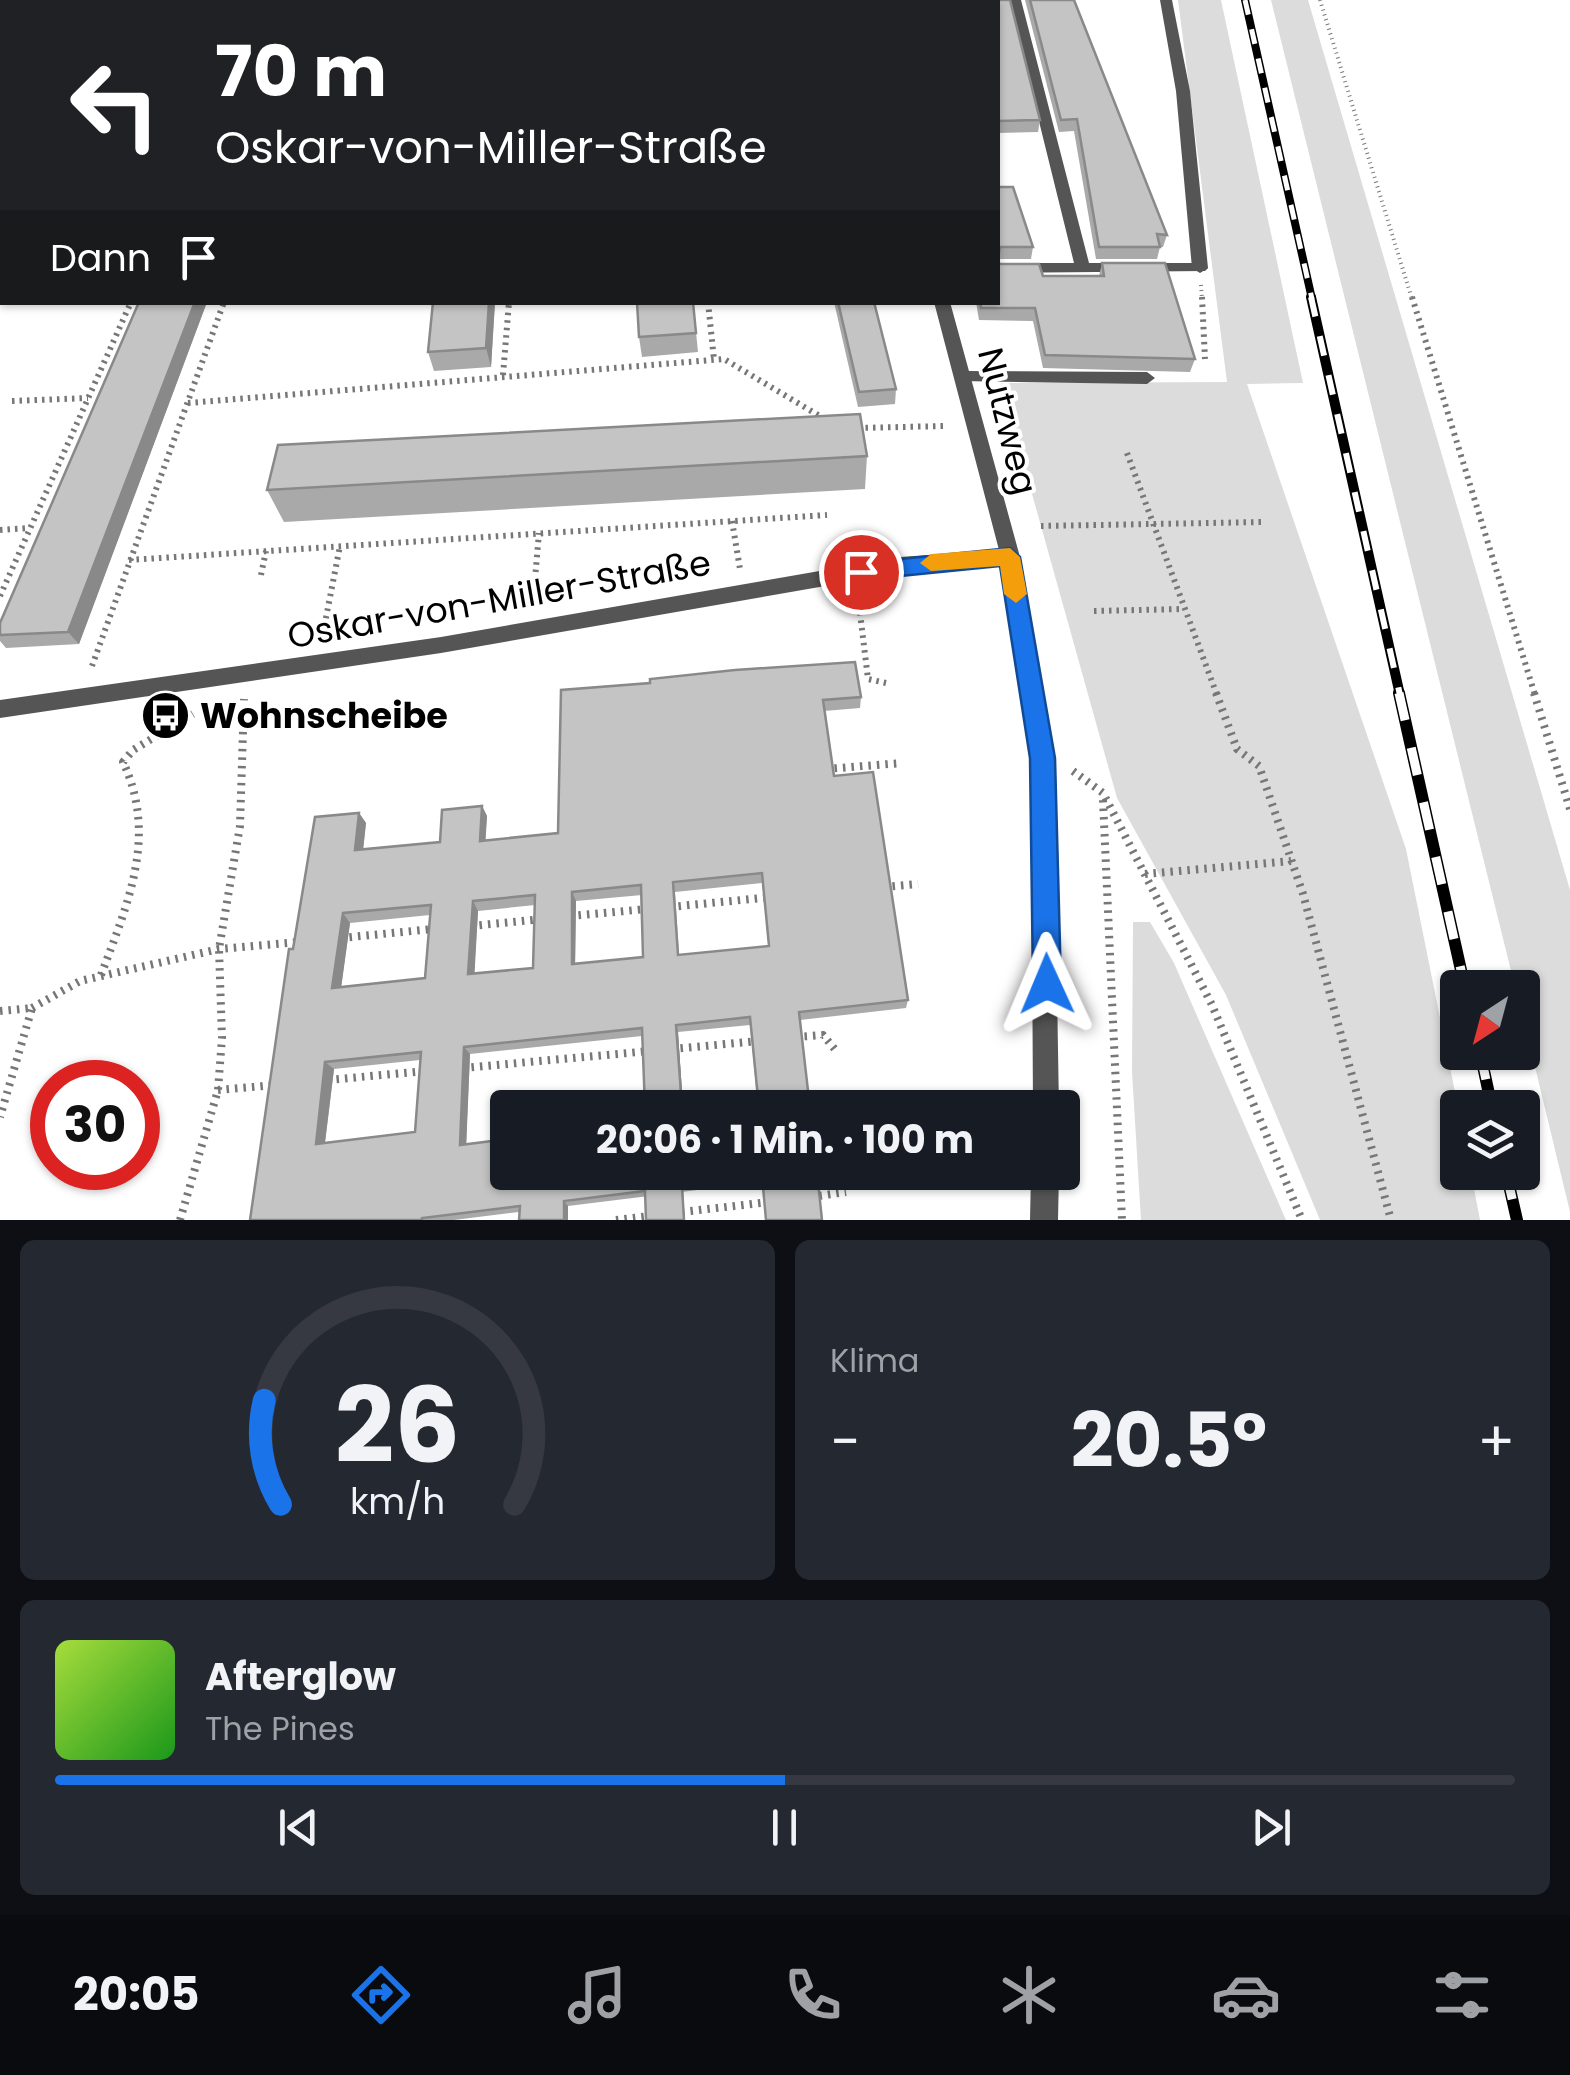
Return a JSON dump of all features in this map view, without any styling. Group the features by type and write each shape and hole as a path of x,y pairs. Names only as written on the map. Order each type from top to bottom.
{"street":[{"path":"1016,0 1082,266"},
{"path":"1000,268 1200,268 1182,91 1166,0"},
{"name":"Nutzweg","path":"943,305 1010,557 1042,758 1046,1090"},
{"path":"964,377 1147,378"},
{"name":"Oskar-von-Miller-Straße","path":"0,709 317,664 900,566 1010,557"},
{"path":"1044,1220 1045,1190"}],"path":[{"path":"1320,0 1570,808"},
{"path":"1200,268 1205,359"},
{"path":"0,596 130,305"},
{"path":"80,700 223,305"},
{"path":"503,376 509,305"},
{"path":"708,305 714,360"},
{"path":"188,403 724,359 841,428 976,425"},
{"path":"12,401 88,398"},
{"path":"1127,453 1237,749 1258,766 1292,861 1391,1220"},
{"path":"129,560 827,515"},
{"path":"732,521 743,590"},
{"path":"1041,526 1264,522"},
{"path":"0,530 30,528"},
{"path":"530,630 539,533"},
{"path":"317,664 340,546"},
{"path":"261,575 266,551"},
{"path":"1094,611 1184,609"},
{"path":"860,613 868,679 886,683"},
{"path":"180,1220 218,1090 222,1038 219,949 240,826 244,703 241,675"},
{"path":"229,706 244,703"},
{"path":"101,976 114,941 141,828 138,799 123,762 133,750 184,716 199,712"},
{"path":"1042,758 1073,772 1103,794 1212,1004 1302,1220"},
{"path":"824,770 902,763"},
{"path":"1103,794 1122,1220"},
{"path":"1146,874 1292,861"},
{"path":"878,888 918,884"},
{"path":"466,926 780,897"},
{"path":"330,939 446,928"},
{"path":"0,1011 32,1008 80,981 219,949 311,940"},
{"path":"0,1116 32,1008"},
{"path":"784,1038 823,1035 838,1054"},
{"path":"454,1068 765,1040"},
{"path":"318,1081 434,1070"},
{"path":"218,1090 279,1084"},
{"path":"808,1197 846,1192"},
{"path":"674,1213 788,1199"},
{"path":"616,1220 654,1216"}],"shaded area":[{"path":"1178,0 1221,0 1303,383 1247,384 1406,849 1440,1018 1440,1070 1451,1070 1455,1090 1440,1090 1440,1190 1474,1190 1480,1220 1320,1220 1226,995 1117,798 1001,383 1227,382"},
{"path":"1271,0 1308,0 1570,890 1570,1212 1536,1070 1540,1070 1540,970 1511,970"},
{"path":"1133,922 1150,922 1174,963 1286,1220 1141,1220 1132,1072"}],"building":[{"path":"1000,0 1010,0 1040,120 1000,121"},
{"path":"1030,0 1074,0 1167,235 1157,234 1160,247 1099,247 1077,119 1061,120"},
{"path":"1000,187 1013,187 1033,247 1000,247"},
{"path":"1102,263 1165,263 1195,359 1045,355 1035,308 980,305 1000,305 1000,264 1039,264 1043,276 1104,276"},
{"path":"138,305 194,305 68,632 0,635 0,623"},
{"path":"433,305 489,305 486,348 428,352"},
{"path":"637,305 693,305 696,333 639,337"},
{"path":"839,305 875,305 896,389 859,392"},
{"path":"860,414 867,456 267,490 278,445"},
{"path":"855,662 861,697 823,700 834,776 873,772 908,1000 799,1012 808,1090 757,1090 750,1017 676,1025 681,1090 644,1090 642,1028 464,1047 460,1145 490,1141 490,1190 682,1190 684,1220 646,1220 645,1191 564,1201 564,1220 519,1220 520,1206 422,1220 250,1220 289,949 293,949 315,817 359,813 355,850 440,842 442,810 482,806 480,841 558,833 561,690 650,683 650,679","holes":["762,873 769,946 678,955 673,882","641,885 643,957 572,964 572,892","535,895 533,968 468,974 473,901","431,905 425,978 332,988 343,913","421,1052 415,1132 316,1144 325,1062"]},
{"path":"763,1190 819,1190 822,1220 766,1220"}],"railway":[{"path":"1245,0 1312,299"},
{"path":"1311,297 1400,695"},
{"path":"1399,693 1461,970"},
{"path":"1484,1070 1488,1090"},
{"path":"1510,1190 1517,1220"}],"slow traffic":[{"path":"931,563 1010,557 1016,594"}],"place":[{"name":"Wohnscheibe","path":"165,715"}],"route":[{"path":"861,572 1010,557 1042,758 1047,984"}]}
